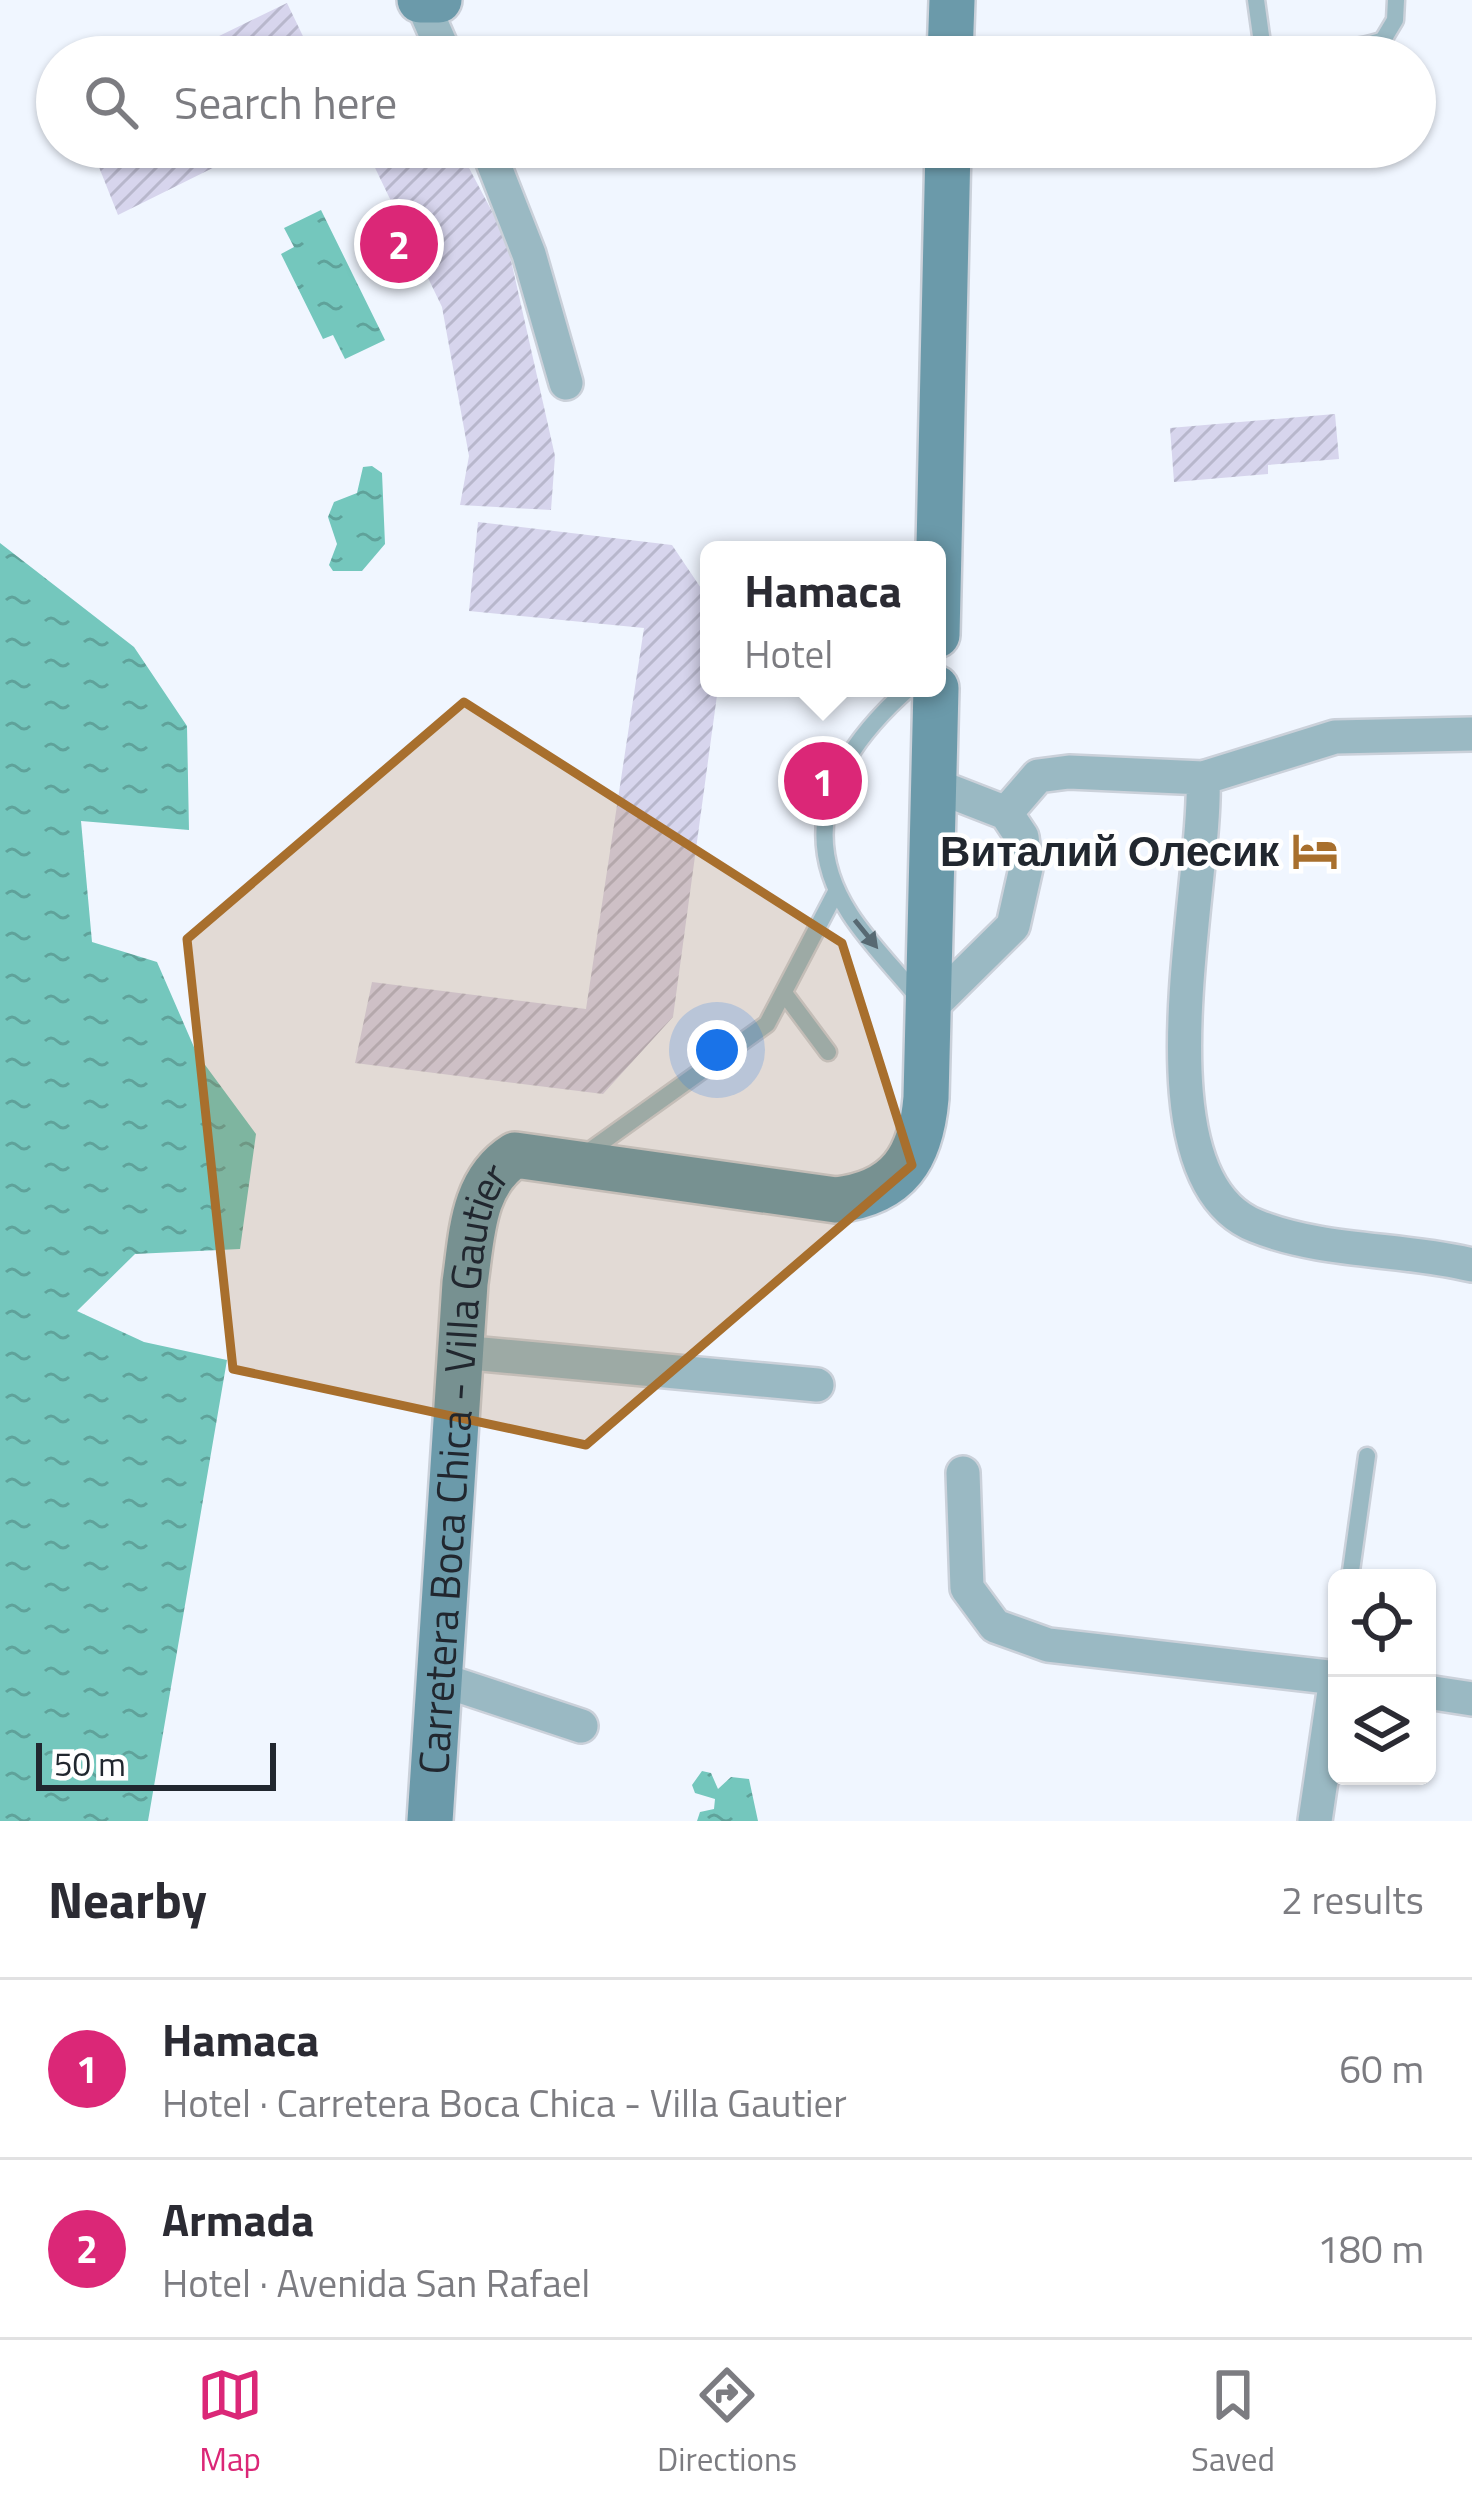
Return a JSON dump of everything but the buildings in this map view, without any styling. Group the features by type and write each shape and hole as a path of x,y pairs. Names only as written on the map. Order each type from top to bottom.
{"main road":[{"path":"420,0 439,0"},
{"path":"951,36 952,0"},
{"path":"939,541 948,168"},
{"name":"Carretera Boca Chica - Villa Gautier","path":"430,1821 460,1352 479,1198 494,1168 515,1155 577,1160 836,1200 866,1197 915,1156 925,1115 936,697"}],"street":[{"path":"420,0 436,36"},
{"path":"495,168 530,254 566,383"},
{"path":"1006,813 1038,776 1069,772 1203,778 1335,737 1472,734"},
{"path":"1203,778 1206,830 1191,925 1186,1012 1192,1133 1204,1177 1222,1205 1253,1226 1298,1239 1412,1251 1472,1264"},
{"path":"928,1010 1013,926 1026,868 1022,837 1006,813 934,785"},
{"path":"460,1352 818,1385"},
{"path":"963,1473 967,1588 995,1626 1048,1645 1328,1676"},
{"path":"440,1679 580,1726"},
{"path":"1436,1693 1472,1699"},
{"path":"1315,1821 1328,1736"}],"lane":[{"path":"1256,0 1261,36"},
{"path":"1385,36 1395,20 1396,0"},
{"path":"900,697 854,744 837,770 826,813 826,852 837,890 851,915 928,1010"},
{"path":"577,1160 767,1024 837,890"},
{"path":"784,993 828,1052"},
{"path":"1351,1569 1367,1456"}],"highlighted area":[{"path":"464,702 842,943 912,1165 586,1445 233,1369 187,939"}],"water":[{"path":"321,210 385,340 345,359 333,335 323,339 281,254 294,247 284,228"},
{"path":"372,466 382,473 385,544 362,571 333,571 329,565 337,544 328,517 334,502 357,493 363,467"},
{"path":"0,543 134,647 187,726 189,830 81,821 92,942 157,962 197,1054 256,1134 240,1249 135,1254 77,1311 144,1342 227,1360 148,1821 0,1821"},
{"path":"702,1771 711,1773 718,1789 731,1777 749,1779 758,1821 697,1821 700,1812 714,1809 715,1799 695,1793 692,1785"}],"place":[{"name":"Armada","path":"399,244"},
{"name":"Hamaca","path":"823,781"},
{"name":"Виталий Олесик","path":"1315,851"}]}
